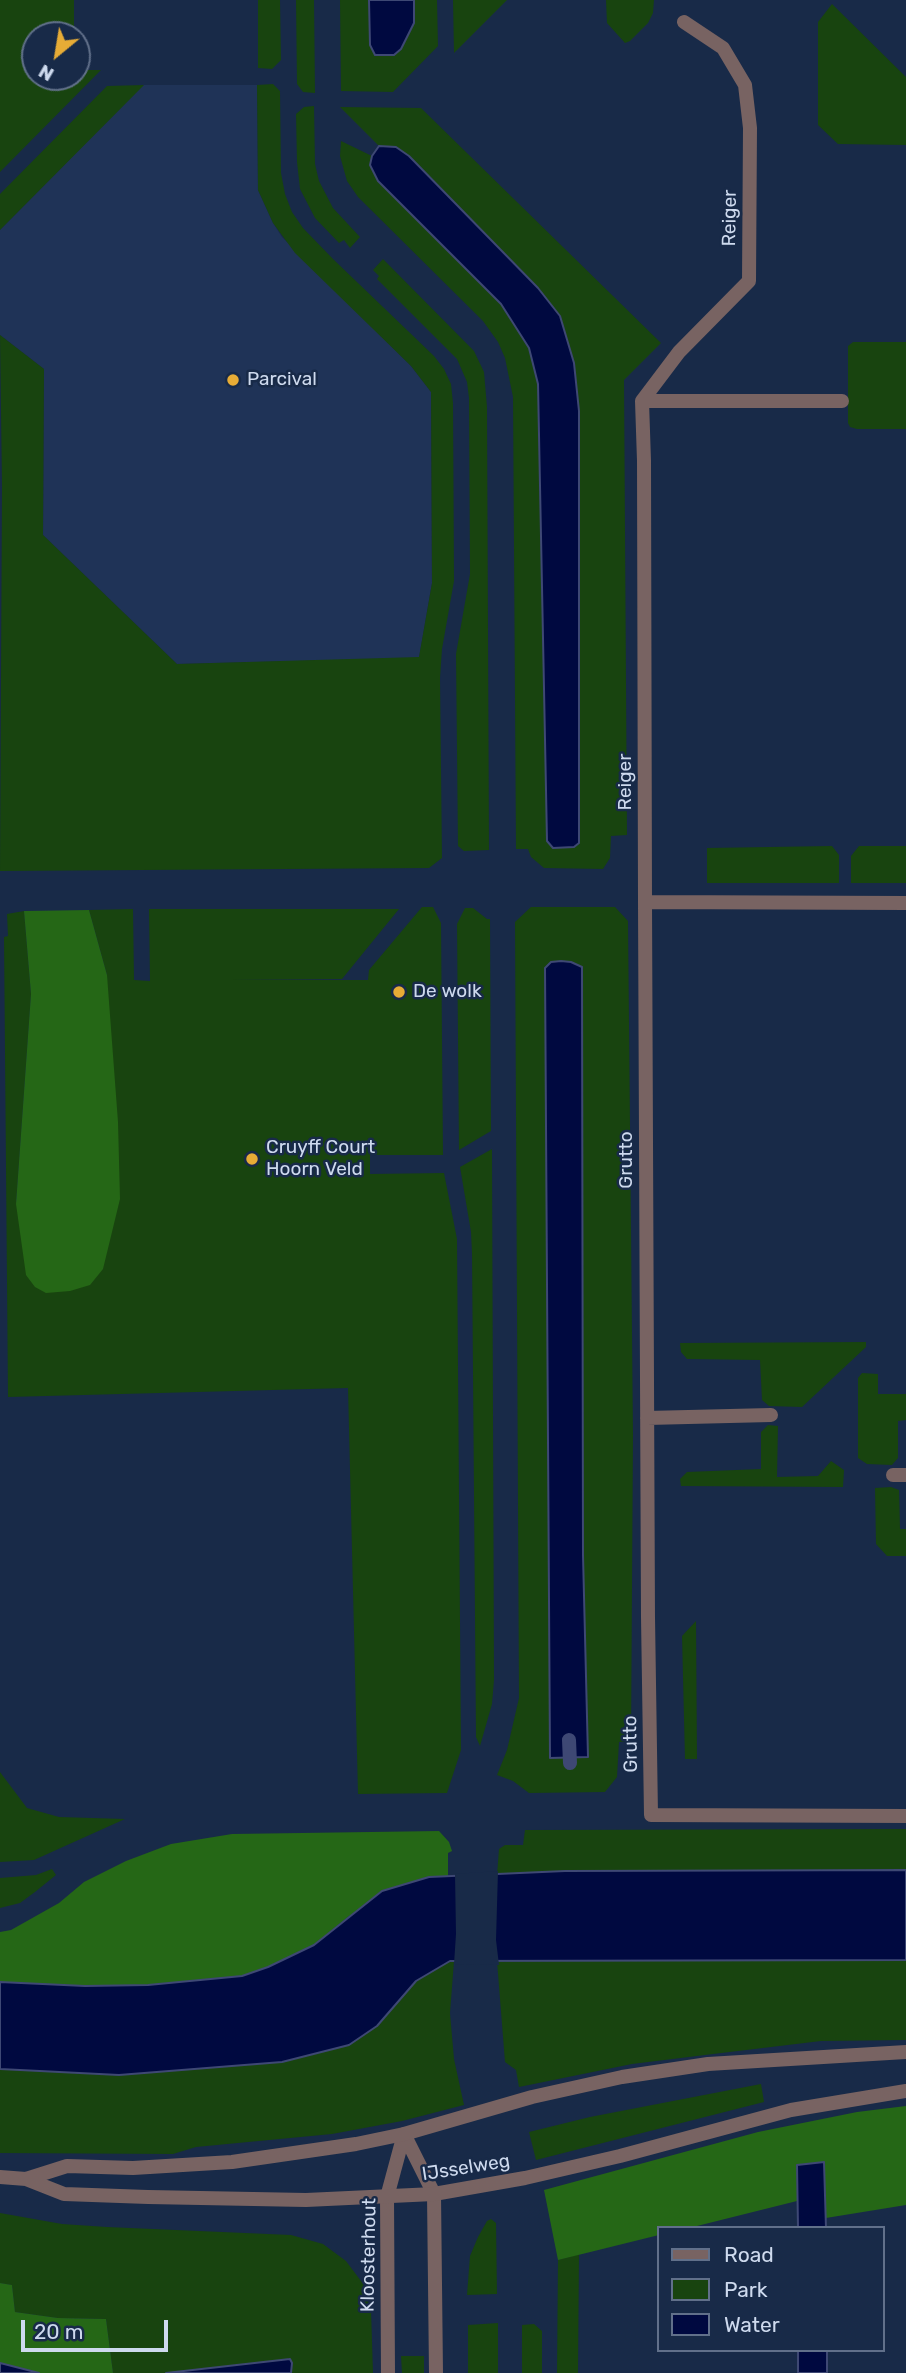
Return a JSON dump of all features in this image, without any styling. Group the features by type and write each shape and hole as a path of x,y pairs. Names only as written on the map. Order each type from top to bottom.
{"street":[{"name":"Reiger","path":"645,902 645,461 642,401 679,352 749,281 750,128 745,85 723,48 684,22"},
{"path":"642,401 842,401"},
{"path":"645,902 906,903"},
{"name":"Grutto","path":"645,902 651,1815 906,1816"},
{"path":"647,1418 771,1415"},
{"name":"IJsselweg","path":"26,2179 67,2166 133,2168 232,2162 356,2144 404,2134 532,2096 622,2077 708,2064 906,2052"},
{"name":"IJsselweg","path":"0,2177 26,2179 64,2194 238,2200 434,2194 525,2178 620,2156 791,2110 906,2091"},
{"path":"404,2134 434,2194 436,2373"},
{"name":"Kloosterhout","path":"388,2373 387,2197 404,2134"}],"shaded area":[{"name":"Parcival","path":"143,85 257,85 258,190 273,223 282,237 411,366 431,392 432,583 419,658 177,664 43,535 44,369 0,335 0,230"}],"green space":[{"path":"0,0 74,0 74,21 21,21 21,91 80,91 0,172"},
{"path":"258,0 280,0 281,60 272,69 258,68"},
{"path":"296,0 314,0 315,93 303,92 297,84"},
{"path":"340,0 369,0 370,44 414,23 414,0 437,0 438,46 393,92 341,91"},
{"path":"453,0 507,0 454,53"},
{"path":"606,0 654,0 653,13 648,23 625,43 607,23"},
{"path":"832,4 906,77 906,145 838,144 818,125 818,22"},
{"path":"91,70 101,70 91,80"},
{"path":"273,84 280,91 281,173 292,212 303,228 333,259 434,356 451,384 454,581 442,649 440,678 442,858 429,868 0,871 0,335 44,369 43,535 177,664 419,657 432,583 431,392 411,366 295,253 273,223 258,190 257,85"},
{"path":"144,85 0,230 0,194 107,86"},
{"path":"314,106 315,164 319,181 333,208 360,237 350,248 344,240 339,243 315,218 300,189 296,114 304,107"},
{"path":"340,107 421,108 661,343 624,380 627,835 611,836 610,858 603,869 544,868 531,857 528,849 516,849 513,397 505,358 498,342 483,321 358,197 347,181 340,156 341,141 372,156 370,165 501,304 529,348 538,384 547,841 553,848 574,847 579,842 579,411 574,363 560,316 396,147 379,146"},
{"path":"383,259 474,351 484,372 487,407 489,850 464,851 458,846 456,654 470,574 467,382 457,359 377,279 379,276 373,270"},
{"path":"853,342 906,342 906,429 850,427 848,346"},
{"path":"832,846 839,855 839,883 707,883 707,848"},
{"path":"859,846 906,846 906,883 851,883 851,856"},
{"path":"422,907 433,907 441,923 443,1155 370,1155 370,1174 444,1173 457,1239 461,1750 447,1793 358,1794 348,1388 8,1397 4,937 8,936 7,914 24,911 31,994 16,1204 107,975 89,910 133,909 134,980 150,981 149,909 399,909 342,979 233,980 368,980 369,970"},
{"path":"531,907 615,907 628,921 633,1435 631,1741 619,1742 617,1777 605,1792 529,1793 513,1781 497,1775 507,1750 519,1698 515,922","holes":["551,962 582,967 583,1555 588,1757 550,1757 545,968"]},
{"path":"465,908 473,908 490,919 491,1131 459,1150 457,924"},
{"path":"89,910 107,975 118,1122 120,1199 103,1269 90,1285 70,1291 46,1293 35,1287 26,1275 16,1204 31,994 24,911"},
{"path":"492,1149 494,1680 492,1704 480,1746 476,1737 472,1253 460,1167"},
{"path":"866,1342 866,1347 802,1407 769,1406 762,1400 760,1360 687,1359 681,1352 680,1343"},
{"path":"862,1373 878,1374 878,1394 906,1394 906,1420 898,1421 898,1458 892,1465 867,1464 858,1458 858,1378"},
{"path":"768,1425 778,1426 777,1477 818,1476 831,1461 844,1470 843,1487 681,1486 680,1479 687,1472 761,1469 761,1432"},
{"path":"891,1487 899,1490 900,1529 906,1529 906,1556 887,1556 876,1544 875,1488"},
{"path":"696,1621 697,1759 685,1759 682,1636"},
{"path":"0,1772 27,1808 59,1817 125,1819 34,1860 0,1862"},
{"path":"906,1829 906,1870 565,1872 497,1875 499,1849 505,1845 523,1845 525,1830"},
{"path":"439,1831 449,1842 452,1851 448,1853 448,1878 429,1877 349,1916 314,1945 242,1976 148,1985 85,1986 0,1982 0,1932 11,1930 59,1903 84,1882 126,1861 171,1844 232,1834"},
{"path":"52,1869 56,1875 35,1892 20,1903 0,1908 0,1878 36,1875"},
{"path":"906,1960 906,2040 821,2041 713,2054 632,2064 519,2087 516,2070 505,2062 497,1961"},
{"path":"454,1961 450,2013 454,2059 464,2105 402,2121 332,2134 196,2147 173,2154 0,2153 0,2069 119,2075 282,2062 349,2045 377,2026 416,1981"},
{"path":"761,2084 764,2102 536,2160 529,2132 590,2117"},
{"path":"906,2106 906,2205 826,2218 824,2163 797,2165 797,2201 697,2226 657,2226 657,2235 558,2260 544,2190 758,2132 857,2112"},
{"path":"0,2213 62,2224 291,2235 323,2244 346,2261 364,2285 371,2310 373,2373 291,2373 292,2363 289,2359 166,2373 113,2373 106,2319 58,2318 15,2312 12,2285 0,2283"},
{"path":"491,2219 496,2223 497,2294 467,2295 470,2256 487,2221"},
{"path":"579,2254 578,2373 557,2373 558,2260"},
{"path":"0,2283 12,2285 15,2312 58,2318 106,2319 113,2373 39,2373 0,2363"},
{"path":"498,2323 498,2373 468,2373 468,2325"},
{"path":"534,2324 542,2331 542,2373 522,2373 522,2325"},
{"path":"401,2356 424,2356 424,2373 402,2373"}],"water":[{"path":"369,0 414,0 414,23 401,49 394,55 375,55 370,45"},
{"path":"379,146 396,147 409,156 538,288 560,316 574,363 579,411 579,843 574,847 553,848 547,841 538,384 529,348 501,304 378,181 370,165"},
{"path":"561,961 582,967 583,1555 588,1757 550,1758 545,968 551,962"},
{"path":"906,1870 906,1960 450,1961 416,1981 377,2026 349,2045 282,2062 119,2075 0,2069 0,1982 85,1986 148,1985 242,1976 314,1945 382,1891 429,1877 565,1871"},
{"path":"824,2162 826,2226 798,2226 797,2165"},
{"path":"798,2352 827,2352 827,2373 798,2373"},
{"path":"290,2359 291,2373 166,2373"},
{"path":"0,2363 39,2373 0,2373"}],"pier":[{"path":"498,1871 496,1940 499,1965 454,1964 455,1874"}],"waterway":[{"path":"569,1740 570,1763"}],"place":[{"name":"Parcival","path":"233,380"},
{"name":"De wolk","path":"399,992"},
{"name":"Cruyff Court Hoorn Veld","path":"252,1159"}]}
